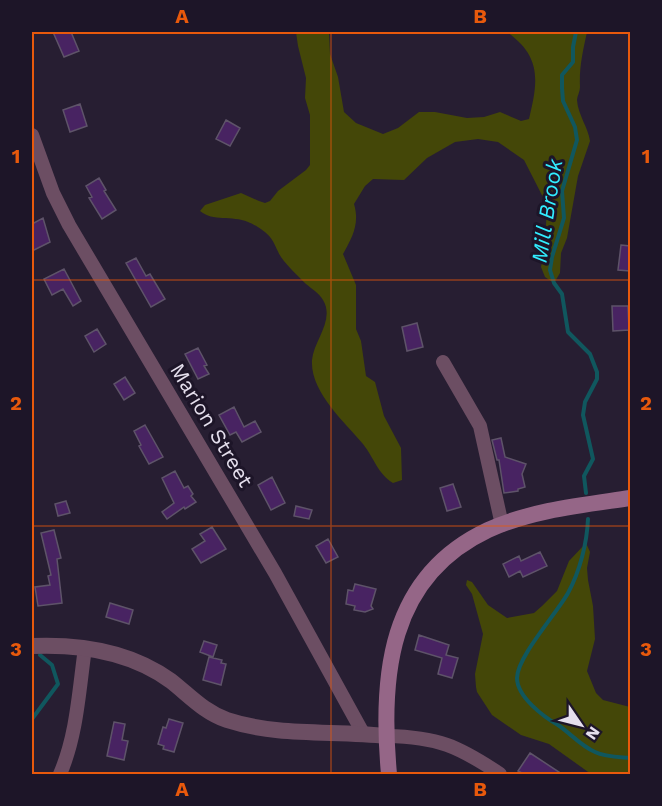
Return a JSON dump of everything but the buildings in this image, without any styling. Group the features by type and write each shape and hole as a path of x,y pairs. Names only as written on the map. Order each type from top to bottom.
{"main road":[{"path":"389,774 387,677 390,658 398,629 409,605 427,578 448,556 474,538 502,525 542,513 630,498"}],"street":[{"name":"Marion Street","path":"32,135 53,193 69,225 279,581 363,733"},
{"path":"443,362 480,426 502,525"},
{"path":"32,646 85,648 123,656 145,665 208,711 237,723 286,732 363,733 440,741 500,774"},
{"path":"60,774 68,754 75,722 85,648"}],"shaded area":[{"path":"296,32 329,32 330,54 338,77 344,112 356,123 383,134 398,128 419,112 435,112 467,118 484,117 500,112 521,121 529,119 535,81 532,60 518,41 507,32 587,32 577,100 590,141 578,176 567,238 561,253 560,273 554,283 545,277 541,267 545,245 547,205 524,160 498,142 478,139 455,142 427,158 404,180 373,179 365,186 354,204 356,224 343,254 356,285 356,329 361,341 366,376 375,382 384,416 401,448 402,480 393,483 384,475 363,444 330,406 317,384 312,360 327,315 321,298 287,264 272,239 263,231 242,220 211,216 200,211 205,205 241,193 265,203 270,201 278,191 310,165 310,115 305,98 306,78"},
{"path":"586,543 590,552 587,568 595,639 587,671 596,693 603,700 630,707 630,774 591,774 549,744 521,735 492,715 476,687 475,674 483,634 472,594 466,585 467,580 472,582 488,605 507,618 534,613 557,591 569,561"}],"waterway":[{"name":"Mill Brook","path":"576,32 573,62 562,75 562,88 563,101 575,127 577,140 562,191 564,218 550,270 554,283 562,294 568,332 590,354 597,372 597,379 585,402 583,415 593,459 584,476 586,493"},
{"name":"Mill Brook","path":"588,519 586,538 576,576 563,602 523,659 517,678 518,685 532,706 585,746 603,755 630,758"},
{"name":"Mill Brook","path":"32,719 58,684 52,665 40,655"}]}
